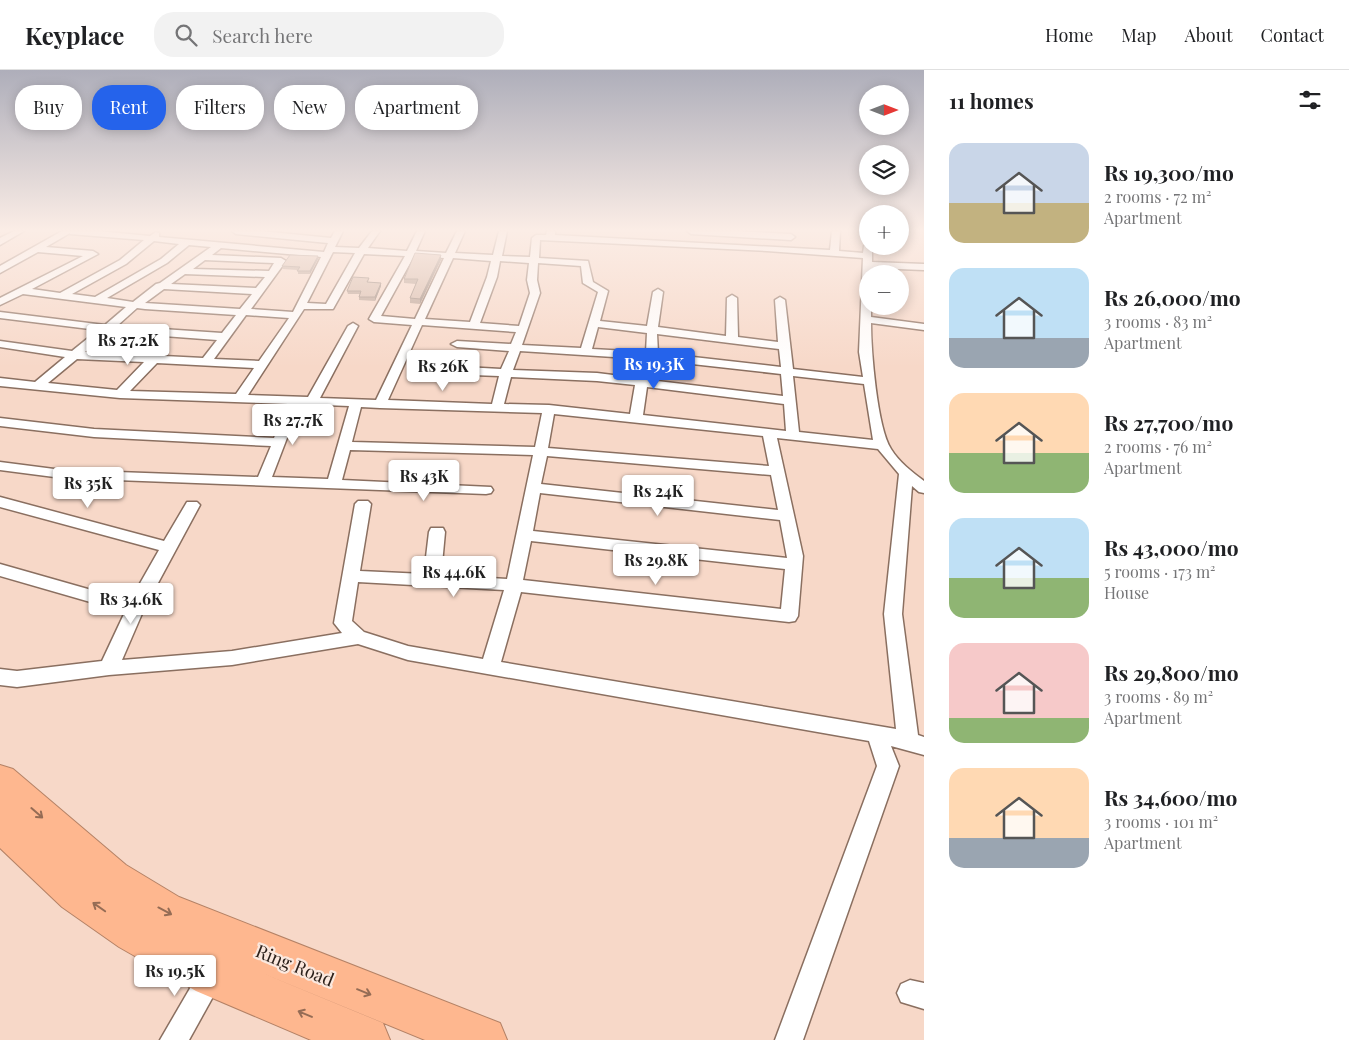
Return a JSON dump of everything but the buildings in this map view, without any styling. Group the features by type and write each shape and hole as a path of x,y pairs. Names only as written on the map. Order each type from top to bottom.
{"highway":[{"name":"Ring Road","path":"0,781 112,879 166,913 483,1040"},
{"path":"1,826 76,892 134,932 212,975 366,1040"}],"street":[{"path":"0,302 50,276"},
{"path":"61,296 97,276"},
{"path":"97,300 138,276"},
{"path":"37,386 134,305 174,276"},
{"path":"207,361 269,276"},
{"path":"240,398 298,310 315,276"},
{"path":"22,291 134,305 244,312 298,310 329,307 346,276"},
{"path":"398,276 374,319 522,329"},
{"path":"380,404 440,276"},
{"path":"474,325 491,276"},
{"path":"497,408 506,372 535,293 532,276"},
{"path":"586,351 603,291 588,283 588,276"},
{"path":"866,276 865,352 880,444 906,473 924,489"},
{"path":"159,286 259,291"},
{"path":"636,418 642,382 652,356 652,330 658,292"},
{"path":"732,298 732,340"},
{"path":"780,300 785,371 793,435"},
{"path":"0,315 106,328 225,337"},
{"path":"865,319 924,327"},
{"path":"594,324 783,346"},
{"path":"312,401 353,326"},
{"path":"0,344 73,355 262,365"},
{"path":"457,344 515,346 652,356 869,381"},
{"path":"120,394 156,358"},
{"path":"446,370 597,377 789,401"},
{"path":"0,382 120,394 549,410 880,444"},
{"path":"264,480 295,401"},
{"path":"334,484 356,403"},
{"path":"490,667 514,585 549,410"},
{"path":"0,422 94,433 279,442"},
{"path":"350,576 514,585 789,616 796,556 769,432"},
{"path":"344,446 540,451 777,471"},
{"path":"0,466 62,474 264,480 486,490"},
{"path":"0,677 17,679 108,668 232,658 358,638 408,653 877,734 916,743 893,614 906,473"},
{"path":"533,488 787,516"},
{"path":"0,502 168,547"},
{"path":"358,638 343,623 363,504"},
{"path":"108,668 135,610 192,505"},
{"path":"432,580 437,532"},
{"path":"524,535 795,564"},
{"path":"0,570 135,610"},
{"path":"789,1040 888,766 877,734"},
{"path":"174,1040 212,975"}]}
